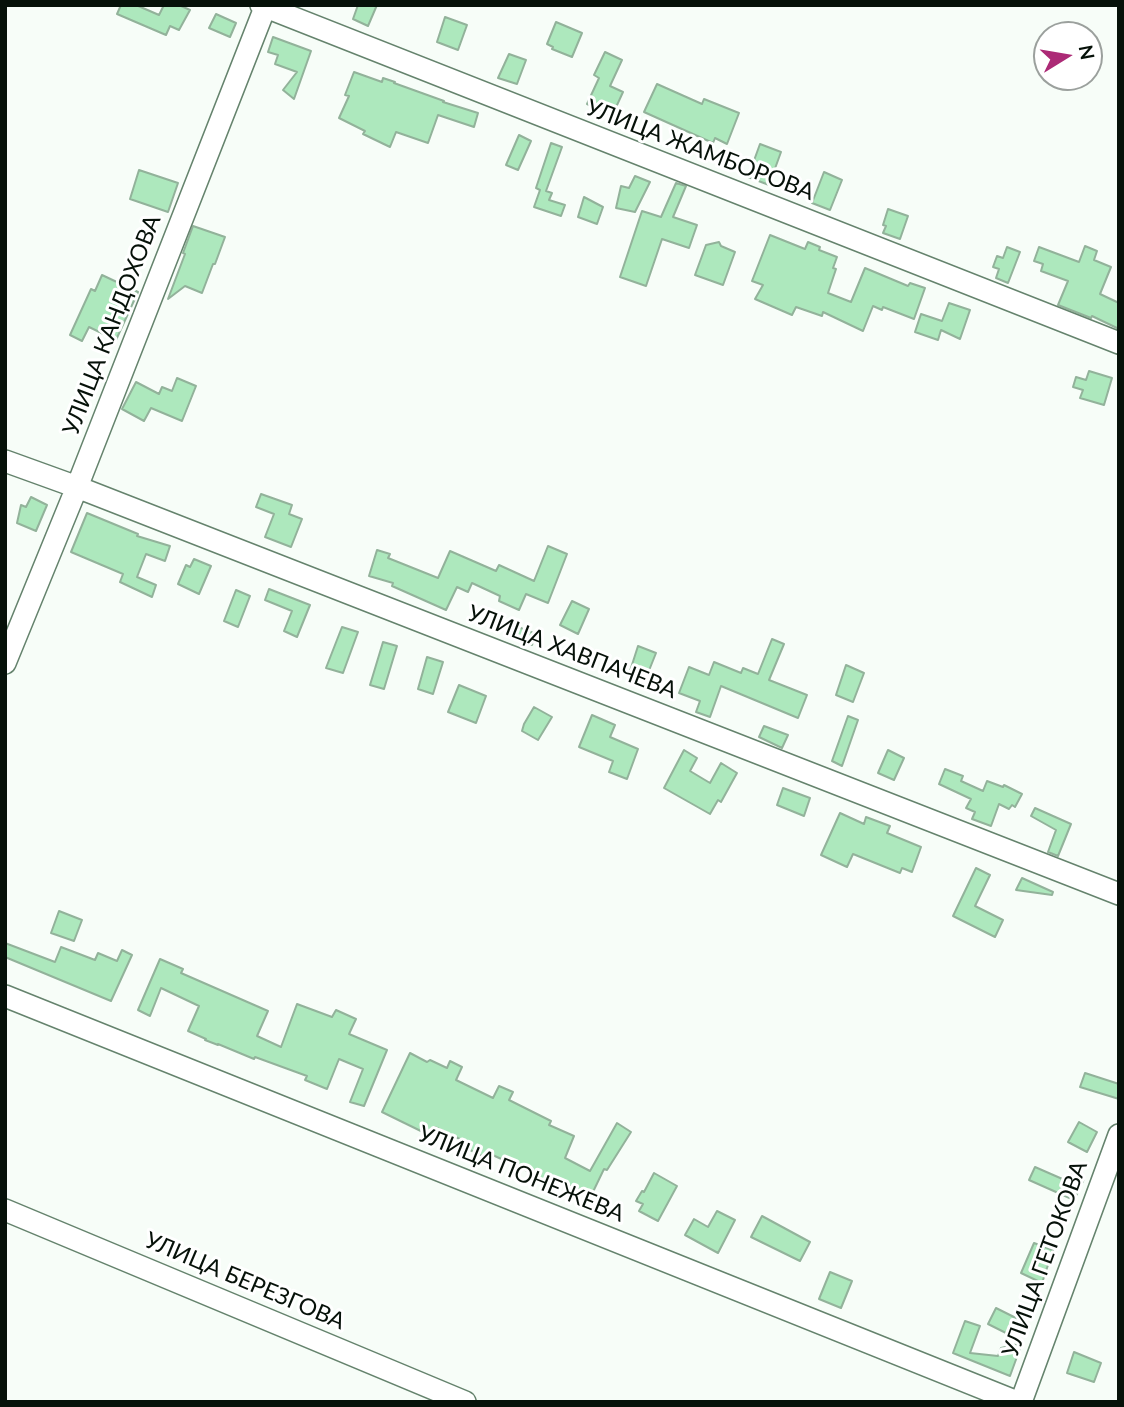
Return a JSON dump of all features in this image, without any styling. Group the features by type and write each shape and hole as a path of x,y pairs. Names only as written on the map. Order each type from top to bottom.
{"street":[{"name":"УЛИЦА ЖАМБОРОВА","path":"264,6 1119,343"},
{"name":"УЛИЦА КАНДОХОВА","path":"5,663 77,487 264,6"},
{"name":"УЛИЦА ХАВПАЧЕВА","path":"5,461 1119,894"},
{"name":"УЛИЦА ПОНЕЖЕВА","path":"5,996 1019,1402"},
{"name":"УЛИЦА ГЕТОКОВА","path":"1019,1402 1119,1135"},
{"name":"УЛИЦА БЕРЕЗГОВА","path":"5,1209 465,1402"}],"building":[{"path":"121,5 136,5 159,15 164,5 179,5 190,10 179,30 170,26 166,35 117,14"},
{"path":"358,5 377,5 368,26 353,19"},
{"path":"216,14 236,23 230,37 209,28"},
{"path":"445,17 467,25 458,50 437,42"},
{"path":"556,22 582,33 572,57 552,49 553,47 547,44"},
{"path":"273,37 311,51 294,99 283,90 297,72 275,64 278,55 268,52"},
{"path":"605,52 622,60 610,86 623,92 612,116 587,104 599,78 594,75"},
{"path":"509,54 526,60 517,84 498,78"},
{"path":"354,72 382,82 383,78 478,113 474,127 438,115 428,143 396,132 390,147 339,118 349,96 345,95"},
{"path":"657,84 702,104 704,99 739,113 727,144 715,138 713,143 644,112"},
{"path":"519,135 531,141 518,170 506,165"},
{"path":"551,143 562,147 546,191 552,193 549,200 565,205 561,216 534,207 540,190 536,188"},
{"path":"760,144 781,152 769,185 748,177"},
{"path":"139,170 178,183 168,212 130,199"},
{"path":"824,172 842,180 830,210 812,203"},
{"path":"635,176 650,182 635,212 616,208 621,186 629,188"},
{"path":"676,183 686,186 673,217 697,225 689,248 662,239 646,286 620,277 642,211 661,217"},
{"path":"584,197 603,207 597,224 578,217"},
{"path":"888,209 908,216 900,239 883,233"},
{"path":"193,226 225,237 202,293 185,286 168,299 185,254 183,253"},
{"path":"770,235 805,249 808,242 837,257 828,293 851,302 865,268 908,286 910,283 925,288 914,319 873,306 863,331 823,312 822,316 796,307 792,315 755,299 763,285 752,281"},
{"path":"719,242 721,246 735,252 723,285 695,275 706,245"},
{"path":"1085,246 1097,251 1094,260 1111,267 1100,294 1119,303 1119,329 1092,316 1091,318 1058,305 1068,281 1041,271 1043,264 1034,261 1039,247 1079,262"},
{"path":"1007,247 1020,252 1008,283 996,278 999,269 993,267 997,256 1003,258"},
{"path":"102,275 138,292 116,340 89,327 82,341 70,335 91,289 95,291"},
{"path":"949,303 970,310 960,339 941,330 938,340 915,332 921,314 942,321"},
{"path":"1089,371 1112,378 1104,405 1080,398 1083,390 1073,387 1076,377 1086,380"},
{"path":"177,378 196,386 182,421 151,408 144,421 122,409 136,382 159,394 162,387 172,391"},
{"path":"261,494 292,505 289,514 302,519 291,547 265,537 274,514 256,507"},
{"path":"31,497 47,505 36,531 17,523 21,505 26,507"},
{"path":"87,513 138,534 137,536 170,546 165,561 146,554 137,577 156,585 152,597 120,582 123,574 71,552"},
{"path":"548,546 567,554 548,603 526,594 519,610 499,601 500,596 472,583 468,592 457,587 446,610 392,586 393,583 369,576 377,550 390,554 388,558 438,578 450,551 496,571 499,565 534,581"},
{"path":"194,559 211,566 199,594 178,584 186,565 190,567"},
{"path":"269,589 310,605 297,637 284,631 292,611 265,600"},
{"path":"236,590 250,596 238,627 224,621"},
{"path":"572,601 589,609 578,634 560,625"},
{"path":"513,625 536,634 532,645 508,636"},
{"path":"342,627 358,632 343,673 326,668"},
{"path":"772,639 784,644 769,680 807,695 798,718 721,686 710,717 696,712 700,701 679,693 689,667 709,675 714,662 741,673 743,668 758,674"},
{"path":"383,642 397,646 384,689 370,685"},
{"path":"638,646 656,653 646,678 630,671"},
{"path":"427,657 443,662 433,694 418,689"},
{"path":"846,665 864,673 853,702 836,695"},
{"path":"459,685 486,696 476,723 448,712"},
{"path":"534,707 552,717 538,740 522,731"},
{"path":"592,715 615,725 610,737 638,749 627,779 609,772 613,761 579,747"},
{"path":"848,716 858,720 842,766 832,761"},
{"path":"764,726 788,735 782,748 759,737"},
{"path":"684,750 697,758 690,771 710,783 721,763 737,773 721,802 718,800 710,814 664,788"},
{"path":"888,750 904,758 894,780 878,773"},
{"path":"945,769 963,776 961,781 983,791 987,781 1003,787 1004,785 1022,794 1015,807 1012,805 1009,809 999,804 991,826 972,819 975,812 966,808 971,799 939,784"},
{"path":"783,788 810,798 804,816 777,805"},
{"path":"1035,808 1071,824 1058,856 1048,852 1056,830 1031,816"},
{"path":"840,813 864,824 866,817 890,826 887,833 921,847 912,872 902,868 900,873 853,854 847,867 821,855"},
{"path":"976,868 990,875 975,906 1003,920 995,937 953,916"},
{"path":"1022,878 1053,892 1052,895 1016,890"},
{"path":"59,911 82,920 74,941 51,933"},
{"path":"5,943 55,962 61,947 95,960 98,953 117,961 122,950 132,955 111,1001 5,957"},
{"path":"160,959 183,969 181,973 268,1011 257,1036 281,1047 297,1004 332,1017 336,1010 356,1019 349,1034 387,1050 364,1106 350,1102 363,1069 339,1059 327,1089 305,1080 307,1076 255,1057 254,1059 188,1031 199,1006 161,988 150,1016 138,1010"},
{"path":"410,1053 447,1068 450,1061 462,1067 456,1080 493,1098 499,1086 513,1092 509,1100 551,1121 549,1125 574,1136 565,1158 590,1171 617,1123 631,1132 607,1170 604,1169 591,1196 556,1179 553,1186 486,1152 484,1157 468,1149 470,1144 435,1127 431,1136 382,1112"},
{"path":"1085,1073 1119,1084 1119,1099 1080,1087"},
{"path":"1079,1122 1097,1132 1087,1152 1068,1142"},
{"path":"1035,1167 1067,1181 1072,1174 1084,1179 1074,1200 1029,1180"},
{"path":"654,1173 677,1186 658,1221 639,1211 643,1204 636,1201"},
{"path":"717,1211 735,1220 718,1253 685,1235 694,1219 708,1227"},
{"path":"762,1216 810,1242 800,1261 751,1237"},
{"path":"1034,1243 1053,1250 1042,1283 1021,1273"},
{"path":"830,1272 852,1281 841,1308 819,1299"},
{"path":"996,1308 1024,1322 1016,1338 988,1324"},
{"path":"965,1321 980,1326 970,1353 998,1356 1001,1348 1022,1343 1010,1376 953,1353"},
{"path":"1074,1352 1101,1363 1094,1382 1067,1373"}]}
